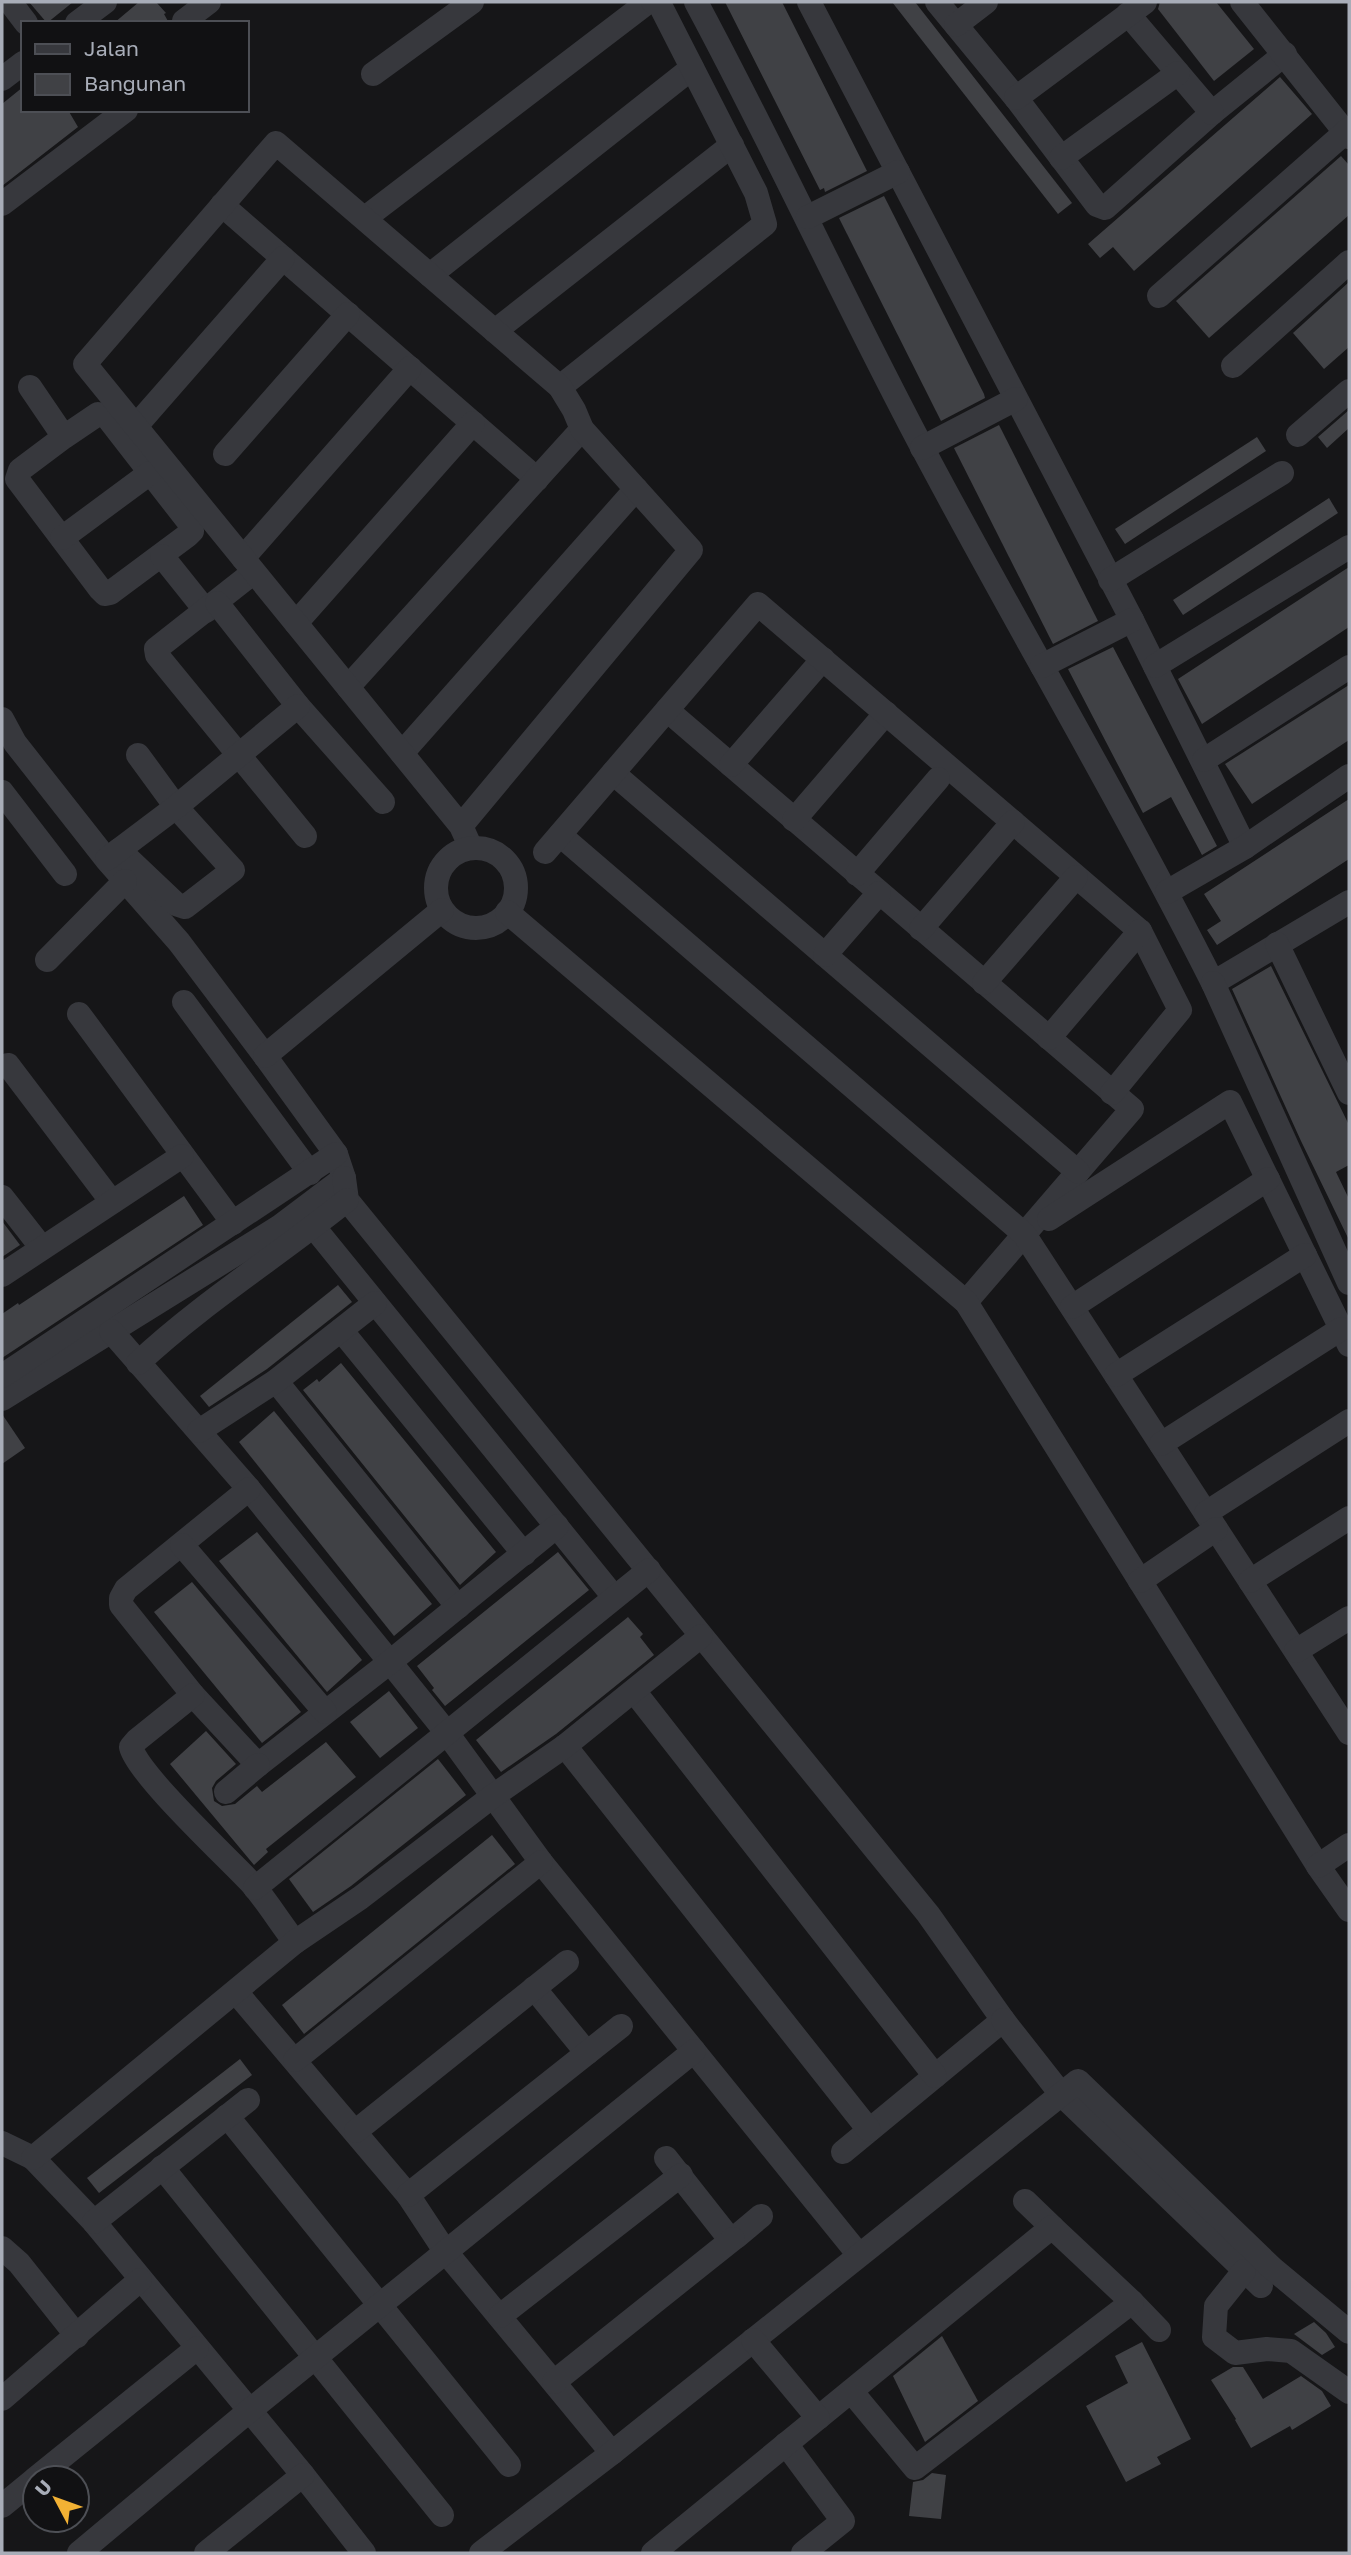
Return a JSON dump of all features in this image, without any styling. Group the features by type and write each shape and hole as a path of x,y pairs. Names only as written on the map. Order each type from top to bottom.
{"street":[{"path":"10,2 24,21"},
{"path":"81,21 106,2"},
{"path":"180,15 209,2"},
{"path":"373,74 472,2"},
{"path":"365,218 650,2 659,3 757,193 765,225 560,387"},
{"path":"696,2 922,448 1167,892 1213,983 1349,1283"},
{"path":"809,2 1132,620 1245,847"},
{"path":"937,2 1016,98 1097,205 1105,208 1212,113 1285,54"},
{"path":"956,25 985,2"},
{"path":"1159,296 1348,133 1242,2"},
{"path":"1016,98 1136,8 1178,73 1212,113"},
{"path":"2,79 21,65"},
{"path":"430,275 692,68"},
{"path":"1061,158 1178,73"},
{"path":"2,204 99,118 119,112"},
{"path":"365,218 276,143 85,364 136,426 244,569 296,623 466,837 494,852 510,868 516,890 508,912 500,920 479,928 458,924 442,910 436,888 437,876 442,866 460,851 466,837 691,550 582,429 560,387 365,218"},
{"path":"495,331 732,145"},
{"path":"807,217 898,172"},
{"path":"222,205 537,478"},
{"path":"136,426 283,258"},
{"path":"1233,366 1349,262"},
{"path":"225,454 348,314"},
{"path":"306,836 157,655 156,649 211,607 410,368"},
{"path":"30,387 64,437"},
{"path":"1298,435 1349,391"},
{"path":"922,448 1016,399"},
{"path":"102,414 150,472 192,528 188,535 162,556 105,594 16,475 64,437 102,414"},
{"path":"296,623 473,423"},
{"path":"348,687 582,429"},
{"path":"62,538 150,472"},
{"path":"1110,580 1282,473"},
{"path":"402,754 636,489"},
{"path":"1155,666 1349,547"},
{"path":"162,556 211,607 383,802"},
{"path":"1112,1093 1180,1010 1140,932 758,604 553,843 1024,1234 1348,1727"},
{"path":"1042,666 1132,620"},
{"path":"731,765 822,659"},
{"path":"1204,760 1349,667"},
{"path":"113,855 176,807 298,706"},
{"path":"667,710 1132,1110 966,1303"},
{"path":"794,820 886,713"},
{"path":"2,719 8,749 113,855 176,904 185,907 238,876 176,807 138,755"},
{"path":"613,773 1078,1172"},
{"path":"1167,892 1245,847 1349,776"},
{"path":"857,874 939,779"},
{"path":"2,792 65,874"},
{"path":"921,929 1013,822"},
{"path":"113,855 125,881 179,943 336,1154 345,1189 701,1636 928,1914 1003,2020 1061,2094 1253,2278 1216,2306 1214,2337 1235,2353 1268,2349 1291,2351 1349,2392"},
{"path":"984,983 1076,877"},
{"path":"47,960 125,881"},
{"path":"825,955 879,893"},
{"path":"1213,983 1349,902"},
{"path":"265,1056 442,910"},
{"path":"508,912 966,1303 1318,1866 1349,1910"},
{"path":"1049,1038 1140,932"},
{"path":"1277,944 1349,1093"},
{"path":"184,1002 310,1173"},
{"path":"79,1014 233,1223"},
{"path":"8,1065 112,1202"},
{"path":"1024,1234 1230,1102 1345,1337 1161,1444"},
{"path":"2,1377 336,1154"},
{"path":"2,1275 182,1156"},
{"path":"1072,1307 1268,1179"},
{"path":"138,1363 180,1327 313,1226 345,1189"},
{"path":"2,1399 278,1227 345,1189"},
{"path":"2,1197 42,1248"},
{"path":"313,1226 614,1597"},
{"path":"1116,1375 1305,1255"},
{"path":"200,1431 276,1381 375,1303"},
{"path":"341,1330 524,1553"},
{"path":"111,1331 249,1489 390,1662 447,1733 541,1862 859,2255"},
{"path":"276,1381 458,1607"},
{"path":"1140,1581 1211,1521 1349,1422"},
{"path":"249,1489 126,1589 121,1605 193,1695 258,1765"},
{"path":"1250,1581 1349,1518"},
{"path":"226,1792 557,1526"},
{"path":"182,1545 325,1712"},
{"path":"255,1888 649,1570"},
{"path":"1296,1651 1349,1618"},
{"path":"33,2158 295,1942 360,1898 493,1796 565,1746 701,1636"},
{"path":"634,1691 935,2076"},
{"path":"193,1695 137,1740 131,1747 133,1755 151,1778 255,1888 295,1942"},
{"path":"565,1746 869,2130"},
{"path":"1318,1866 1349,1845"},
{"path":"295,2060 541,1862"},
{"path":"356,2131 567,1962"},
{"path":"534,1988 587,2053"},
{"path":"236,1992 356,2131 408,2195 446,2251 612,2453"},
{"path":"842,2152 1003,2020"},
{"path":"408,2195 621,2026"},
{"path":"79,2553 249,2410 694,2051"},
{"path":"481,2553 612,2453 1078,2081 1272,2268 1344,2319"},
{"path":"94,2222 248,2100"},
{"path":"227,2116 509,2465"},
{"path":"2,2143 33,2158 94,2222 303,2475 352,2549"},
{"path":"500,2316 673,2166 729,2238 733,2239"},
{"path":"162,2167 442,2515"},
{"path":"1025,2201 1159,2330"},
{"path":"1187,2216 1212,2211"},
{"path":"554,2382 761,2216"},
{"path":"653,2553 1052,2227"},
{"path":"2,2248 19,2263 77,2336"},
{"path":"5,2390 77,2336 140,2280"},
{"path":"851,2391 915,2468 1132,2302"},
{"path":"752,2340 818,2418"},
{"path":"53,2464 197,2348"},
{"path":"786,2444 843,2521 803,2553"},
{"path":"206,2553 303,2475"},
{"path":"2,2506 21,2490"}],"building":[{"path":"29,2 73,2 49,21 45,21"},
{"path":"139,2 156,2 166,13 164,14 168,21 116,21"},
{"path":"725,2 782,2 867,171 825,192 824,188 820,190"},
{"path":"892,2 915,2 1072,203 1058,214"},
{"path":"1160,2 1216,2 1254,49 1214,81 1158,9"},
{"path":"1280,77 1312,114 1134,271 1113,247 1100,258 1088,244"},
{"path":"21,89 21,112 69,112 78,127 2,186 2,104"},
{"path":"1341,156 1349,165 1349,215 1209,338 1176,301"},
{"path":"884,196 984,394 985,398 941,421 839,218"},
{"path":"1349,282 1349,347 1324,369 1293,333"},
{"path":"1349,410 1349,428 1327,448 1318,437"},
{"path":"999,425 1098,621 1053,644 954,448"},
{"path":"1257,437 1266,451 1125,544 1115,529"},
{"path":"1329,498 1338,513 1183,615 1173,600"},
{"path":"1349,567 1349,627 1202,724 1178,679"},
{"path":"1113,647 1217,846 1202,855 1171,797 1143,813 1068,669"},
{"path":"1349,685 1349,740 1252,804 1225,764"},
{"path":"1349,799 1349,859 1217,945 1207,930 1221,921 1204,894"},
{"path":"1271,966 1349,1125 1349,1165 1336,1172 1349,1199 1349,1240 1232,989"},
{"path":"184,1196 203,1225 2,1358 2,1314"},
{"path":"2,1221 20,1245 2,1257"},
{"path":"338,1285 352,1302 267,1369 209,1407 200,1396"},
{"path":"341,1363 496,1552 460,1585 303,1390 317,1379 319,1382"},
{"path":"274,1411 432,1604 394,1636 239,1442"},
{"path":"2,1414 25,1448 2,1464"},
{"path":"257,1532 362,1660 327,1692 219,1561"},
{"path":"558,1552 589,1590 445,1706 417,1666"},
{"path":"192,1582 301,1712 262,1743 154,1612"},
{"path":"628,1617 643,1634 640,1637 654,1655 556,1734 501,1772 476,1740"},
{"path":"389,1691 418,1728 380,1758 350,1722"},
{"path":"206,1731 236,1764 216,1781 212,1788 214,1801 222,1806 235,1804 257,1786 262,1792 326,1742 356,1777 266,1849 268,1852 254,1865 170,1764"},
{"path":"438,1759 466,1795 351,1886 313,1912 289,1879"},
{"path":"492,1835 515,1864 304,2034 282,2005"},
{"path":"240,2059 252,2075 99,2193 87,2178"},
{"path":"1314,2322 1326,2333 1335,2347 1322,2355 1294,2334"},
{"path":"942,2336 978,2401 925,2442 893,2376"},
{"path":"1142,2342 1191,2439 1157,2457 1161,2464 1126,2482 1086,2406 1128,2383 1115,2356"},
{"path":"1233,2367 1243,2367 1263,2399 1301,2376 1322,2391 1331,2406 1292,2430 1290,2426 1251,2448 1211,2380"},
{"path":"932,2473 946,2475 941,2519 909,2516 913,2482 923,2480"}]}
